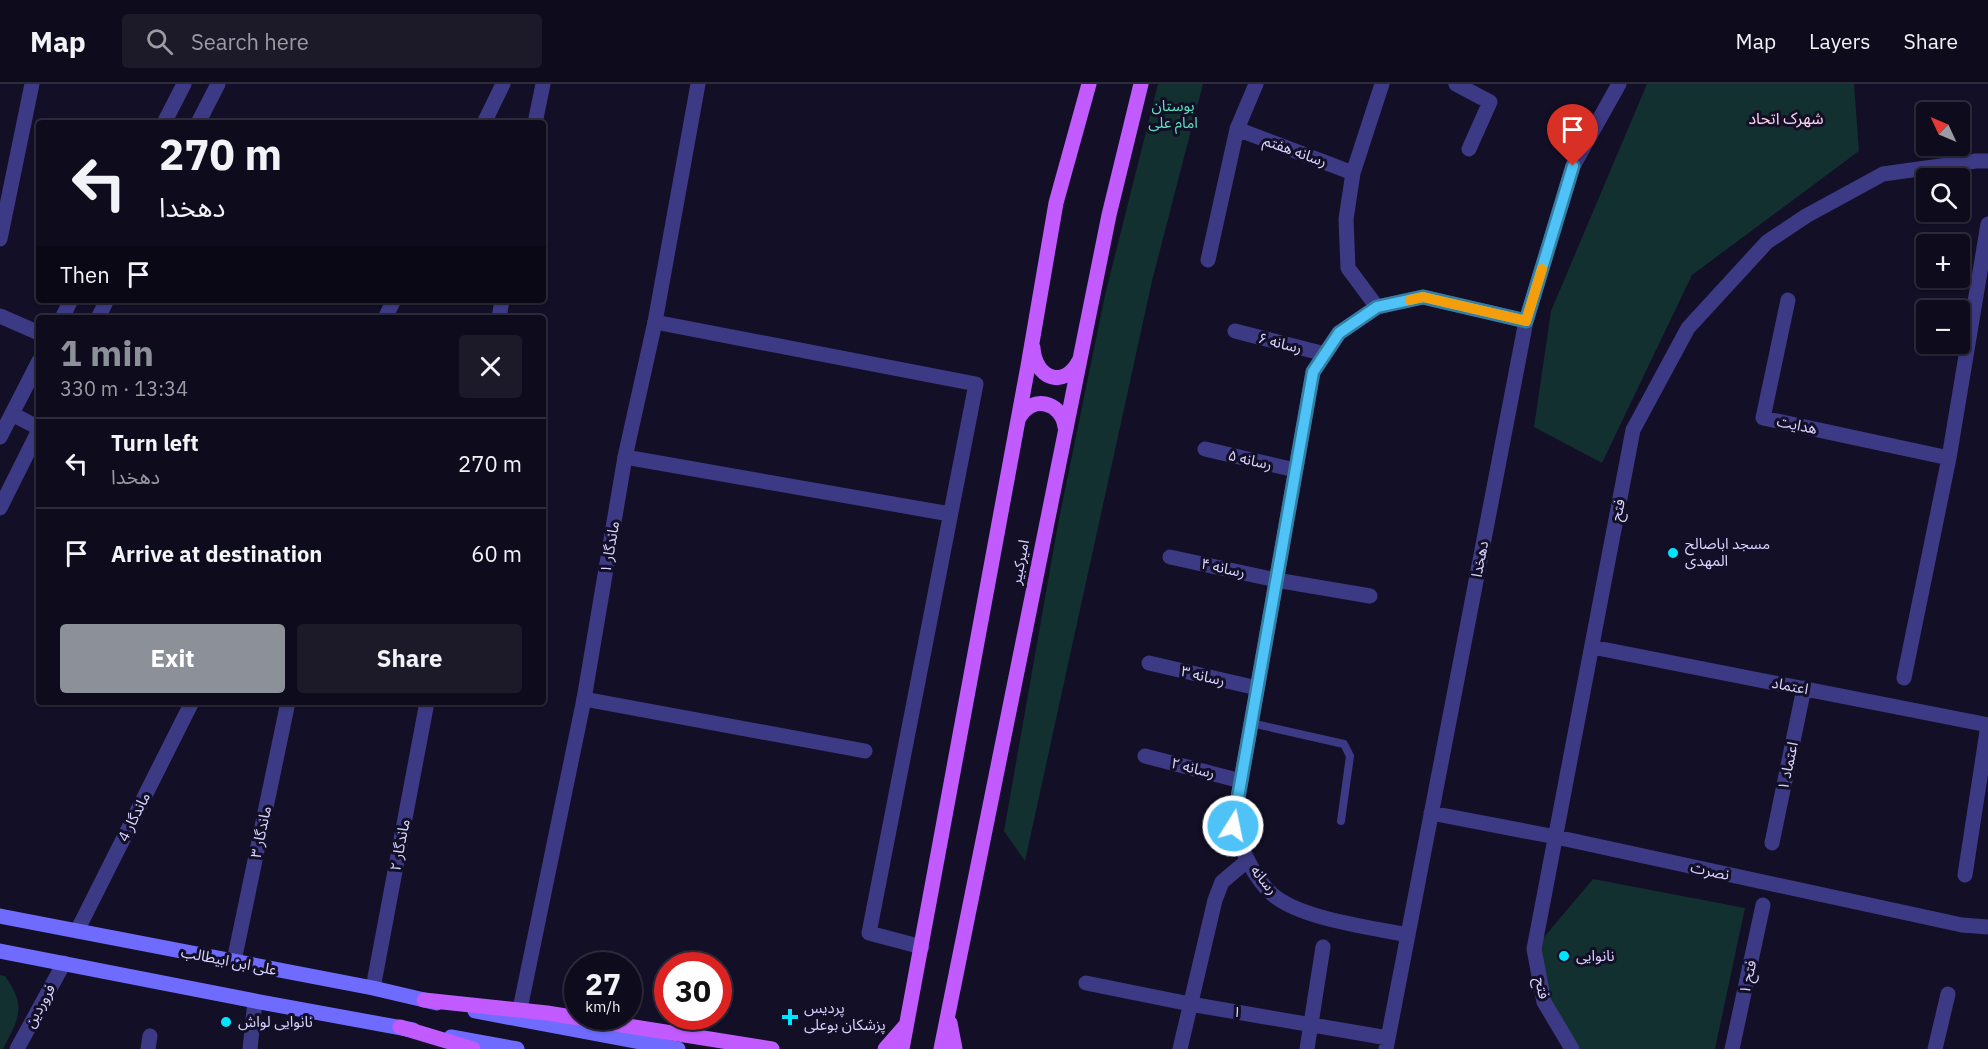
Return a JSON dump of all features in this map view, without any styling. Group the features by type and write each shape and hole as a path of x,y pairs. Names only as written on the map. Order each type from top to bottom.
{"main road":[{"name":"امیرکبیر","path":"902,1049 1033,342 1056,203 1089,84"},
{"name":"امیرکبیر","path":"941,1049 1065,427 1082,356 1109,215 1141,84"},
{"path":"1033,342 1036,364 1047,375 1054,377 1069,374 1075,369 1082,356"},
{"path":"1018,419 1028,407 1034,404 1049,404 1061,413 1065,427"},
{"name":"علی ابن ابیطالب","path":"0,916 373,988 457,1008 678,1049"},
{"path":"0,951 517,1049"},
{"path":"424,1000 520,1009 772,1049"},
{"path":"949,1016 955,1049"},
{"path":"885,1049 908,1023"},
{"path":"406,1028 473,1049"}],"street":[{"path":"0,239 32,84"},
{"path":"166,120 184,84"},
{"path":"200,120 218,84"},
{"path":"485,120 503,84"},
{"path":"536,120 543,84"},
{"name":"ماندگار ۱","path":"520,1009 584,699 625,457 655,322 698,84"},
{"path":"1208,260 1237,129 1256,84"},
{"path":"1377,307 1348,268 1346,219 1353,173 1382,84"},
{"path":"1456,84 1490,102 1469,149"},
{"name":"دهخدا","path":"1387,1043 1526,321 1573,166 1617,85"},
{"name":"رسانه هفتم","path":"1237,129 1353,173"},
{"name":"فتح","path":"1572,1049 1544,1002 1534,949 1633,430 1688,328 1767,242 1883,174 1988,161"},
{"path":"1904,678 1949,458 1988,224"},
{"name":"رسانه","path":"1408,934 1297,910 1272,894 1255,872 1233,826 1313,372 1339,333 1377,307 1423,297 1526,321"},
{"name":"هدایت","path":"1788,300 1763,418 1949,458"},
{"path":"0,316 36,332"},
{"path":"655,322 976,384 869,933 922,946"},
{"name":"رسانه ۶","path":"1234,331 1324,354"},
{"path":"0,437 36,368"},
{"path":"12,414 36,427"},
{"path":"0,508 36,435"},
{"name":"رسانه ۵","path":"1205,449 1295,470"},
{"path":"625,457 950,514"},
{"name":"رسانه ۴","path":"1170,557 1276,580 1370,596"},
{"name":"اعتماد","path":"1592,646 1988,725"},
{"name":"رسانه ۳","path":"1149,663 1257,688"},
{"name":"اعتماد ۱","path":"1772,843 1804,688"},
{"path":"584,699 865,751"},
{"name":"ماندگار 4","path":"77,931 190,705"},
{"name":"ماندگار ۳","path":"234,961 287,705"},
{"name":"ماندگار ۲","path":"373,988 426,705"},
{"path":"1965,874 1988,725"},
{"name":"رسانه ۲","path":"1145,756 1241,780"},
{"name":"نصرت","path":"1431,813 1556,837 1962,925 1988,927"},
{"path":"1180,1049 1215,900 1222,882 1248,860"},
{"name":"فتح ۱","path":"1732,1049 1763,905"},
{"path":"1307,1049 1323,947"},
{"name":"فروردین","path":"17,1049 64,963"},
{"name":"۱","path":"1086,983 1190,1004 1311,1024 1387,1043"},
{"path":"1935,1049 1948,994"},
{"path":"249,1049 255,1001"}],"lane":[{"path":"1251,723 1344,744 1350,756 1341,821"}],"green space":[{"name":"بوستان امام علی","path":"1158,84 1203,84 1152,281 1025,861 1004,831 1058,524 1105,295"},
{"path":"1647,84 1854,84 1859,151 1692,275 1602,463 1534,427 1551,311"},
{"path":"1593,879 1745,908 1715,1049 1572,1049 1544,1002 1534,949"},
{"path":"0,975 5,976 12,987 18,1005 13,1029 3,1049 0,1049"}],"slow traffic":[{"path":"1410,300 1423,297 1526,321 1542,269"}],"place":[{"name":"مسجد اباصالح المهدی","path":"1673,553"},
{"name":"نانوایی","path":"1564,956"},
{"name":"پردیس پزشکان بوعلی","path":"790,1017"},
{"name":"نانوایی لواش","path":"226,1022"}],"district":[{"name":"شهرک اتحاد","path":"1786,118"}],"route":[{"path":"1233,826 1313,372 1339,333 1377,307 1423,297 1526,321 1573,166"}]}
